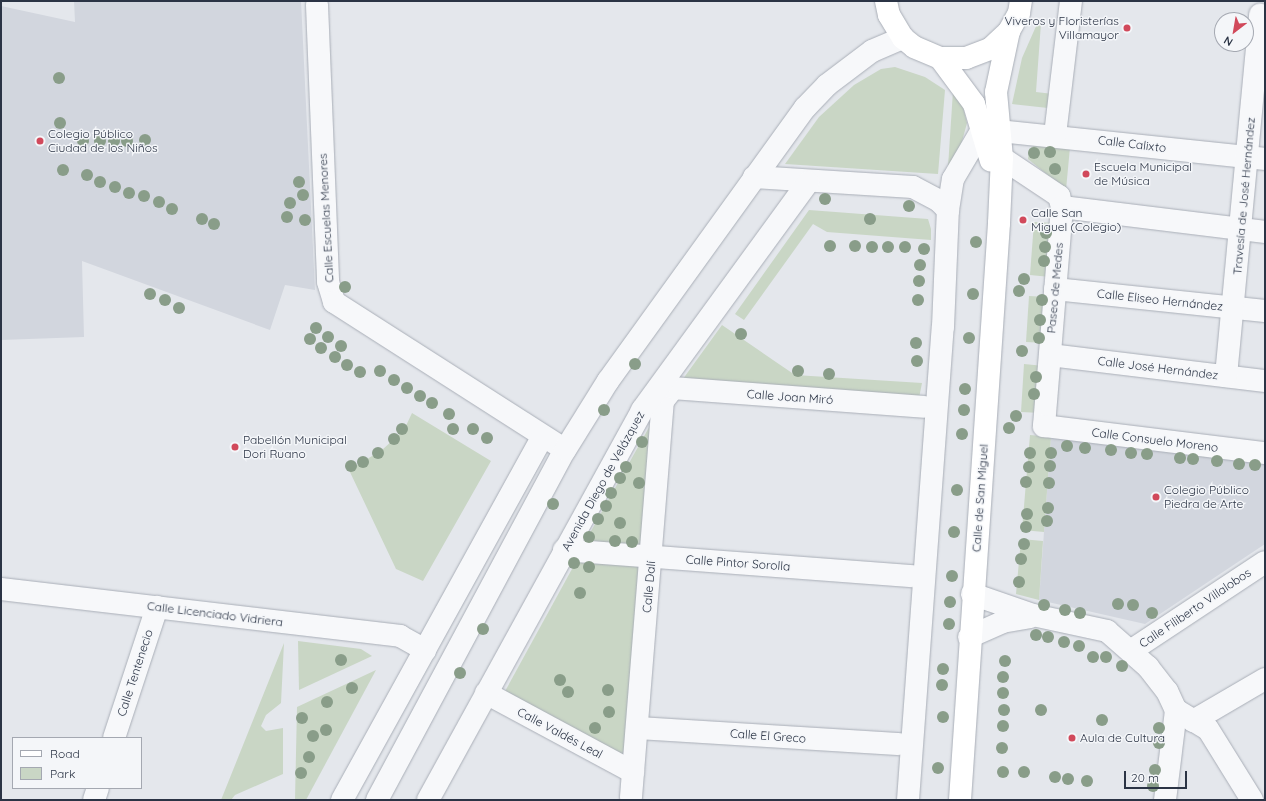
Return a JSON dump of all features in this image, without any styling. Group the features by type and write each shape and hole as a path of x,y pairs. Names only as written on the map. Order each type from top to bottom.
{"main road":[{"path":"887,8 904,38 914,47 940,58 972,56 990,49 1009,31 1019,13 1021,1"},
{"name":"Calle de San Miguel","path":"1000,197 991,130 996,92 1009,31"},
{"name":"Calle de San Miguel","path":"940,58 991,130 1002,158 969,637 960,800"}],"street":[{"path":"1055,135 1071,1"},
{"name":"Calle Escuelas Menores","path":"317,5 328,282 334,302 542,437"},
{"path":"872,51 887,8"},
{"name":"Travesía de José Hernández","path":"1226,376 1241,230 1256,158 1260,16"},
{"path":"377,800 565,450 608,381 805,108 827,85 872,51 904,38"},
{"path":"908,800 943,327 948,210 953,179 991,130"},
{"name":"Calle Calixto","path":"991,130 1055,135 1256,158"},
{"path":"1002,158 1059,196 1062,207 1265,232"},
{"path":"754,177 808,182 868,182 913,187 939,201 948,210"},
{"name":"Avenida Diego de Velázquez","path":"428,800 642,410 808,182"},
{"name":"Paseo de Medes","path":"1044,426 1062,207"},
{"name":"Calle Eliseo Hernández","path":"1055,289 1265,311"},
{"name":"Calle José Hernández","path":"1050,355 1265,381"},
{"name":"Calle Joan Miró","path":"663,401 673,388 923,407"},
{"name":"Calle Dalí","path":"630,799 652,556 663,401"},
{"name":"Calle Consuelo Moreno","path":"1044,426 1265,453"},
{"path":"342,800 542,437 565,450"},
{"name":"Calle Pintor Sorolla","path":"564,550 912,576"},
{"name":"Calle Filiberto Villalobos","path":"972,594 1037,616 1107,631 1132,650 1265,562"},
{"name":"Calle Licenciado Vidriera","path":"1,589 400,636 425,650"},
{"name":"Calle Tentenecio","path":"114,737 156,607"},
{"name":"Calle Filiberto Villalobos","path":"969,637 1002,622 1037,616"},
{"path":"1132,650 1192,720 1252,800"},
{"path":"1164,800 1192,720 1263,685"},
{"name":"Calle Valdés Leal","path":"486,693 633,772"},
{"name":"Calle El Greco","path":"637,728 899,744"},
{"path":"94,800 98,789"}],"shaded area":[{"path":"74,1 301,1 315,290 285,285 270,330 82,261 84,337 1,340 1,6 75,22"},
{"name":"Colegio Público Piedra de Arte","path":"1051,437 1265,462 1265,544 1145,624 1039,600"}],"green space":[{"path":"1041,23 1036,92 1053,94 1048,108 1012,104 1022,58 1037,24"},
{"path":"895,67 925,77 945,90 938,174 785,164 819,117 854,85 881,69"},
{"path":"953,91 962,102 967,123 961,145 948,167"},
{"path":"1035,145 1070,147 1066,190 1028,159 1029,149"},
{"path":"809,210 928,219 931,229 931,240 827,232 813,224 744,320 735,314"},
{"path":"1034,222 1054,223 1050,277 1030,275"},
{"path":"1029,296 1049,297 1046,343 1026,342"},
{"path":"722,325 795,375 922,383 919,398 680,383"},
{"path":"1024,364 1044,366 1041,413 1021,412"},
{"path":"412,413 491,461 423,581 396,569 349,470 382,450 404,430"},
{"path":"657,413 649,537 635,549 590,545 586,540"},
{"path":"1030,435 1051,437 1044,532 1022,530"},
{"path":"1021,539 1043,541 1039,600 1016,594"},
{"path":"578,558 634,562 645,575 630,764 503,695"},
{"path":"298,641 361,649 372,656 299,690"},
{"path":"284,643 281,703 266,715 261,726 266,731 283,728 283,774 235,795 231,800 221,800"},
{"path":"376,670 306,800 295,800 297,707"}],"place":[{"name":"Viveros y Floristerías Villamayor","path":"1127,28"},
{"name":"Colegio Público Ciudad de los Niños","path":"40,141"},
{"name":"Escuela Municipal de Música","path":"1086,174"},
{"name":"Calle San Miguel (Colegio)","path":"1023,220"},
{"name":"Pabellón Municipal Dori Ruano","path":"235,447"},
{"name":"Colegio Público Piedra de Arte","path":"1156,497"},
{"name":"Aula de Cultura","path":"1072,738"}]}
